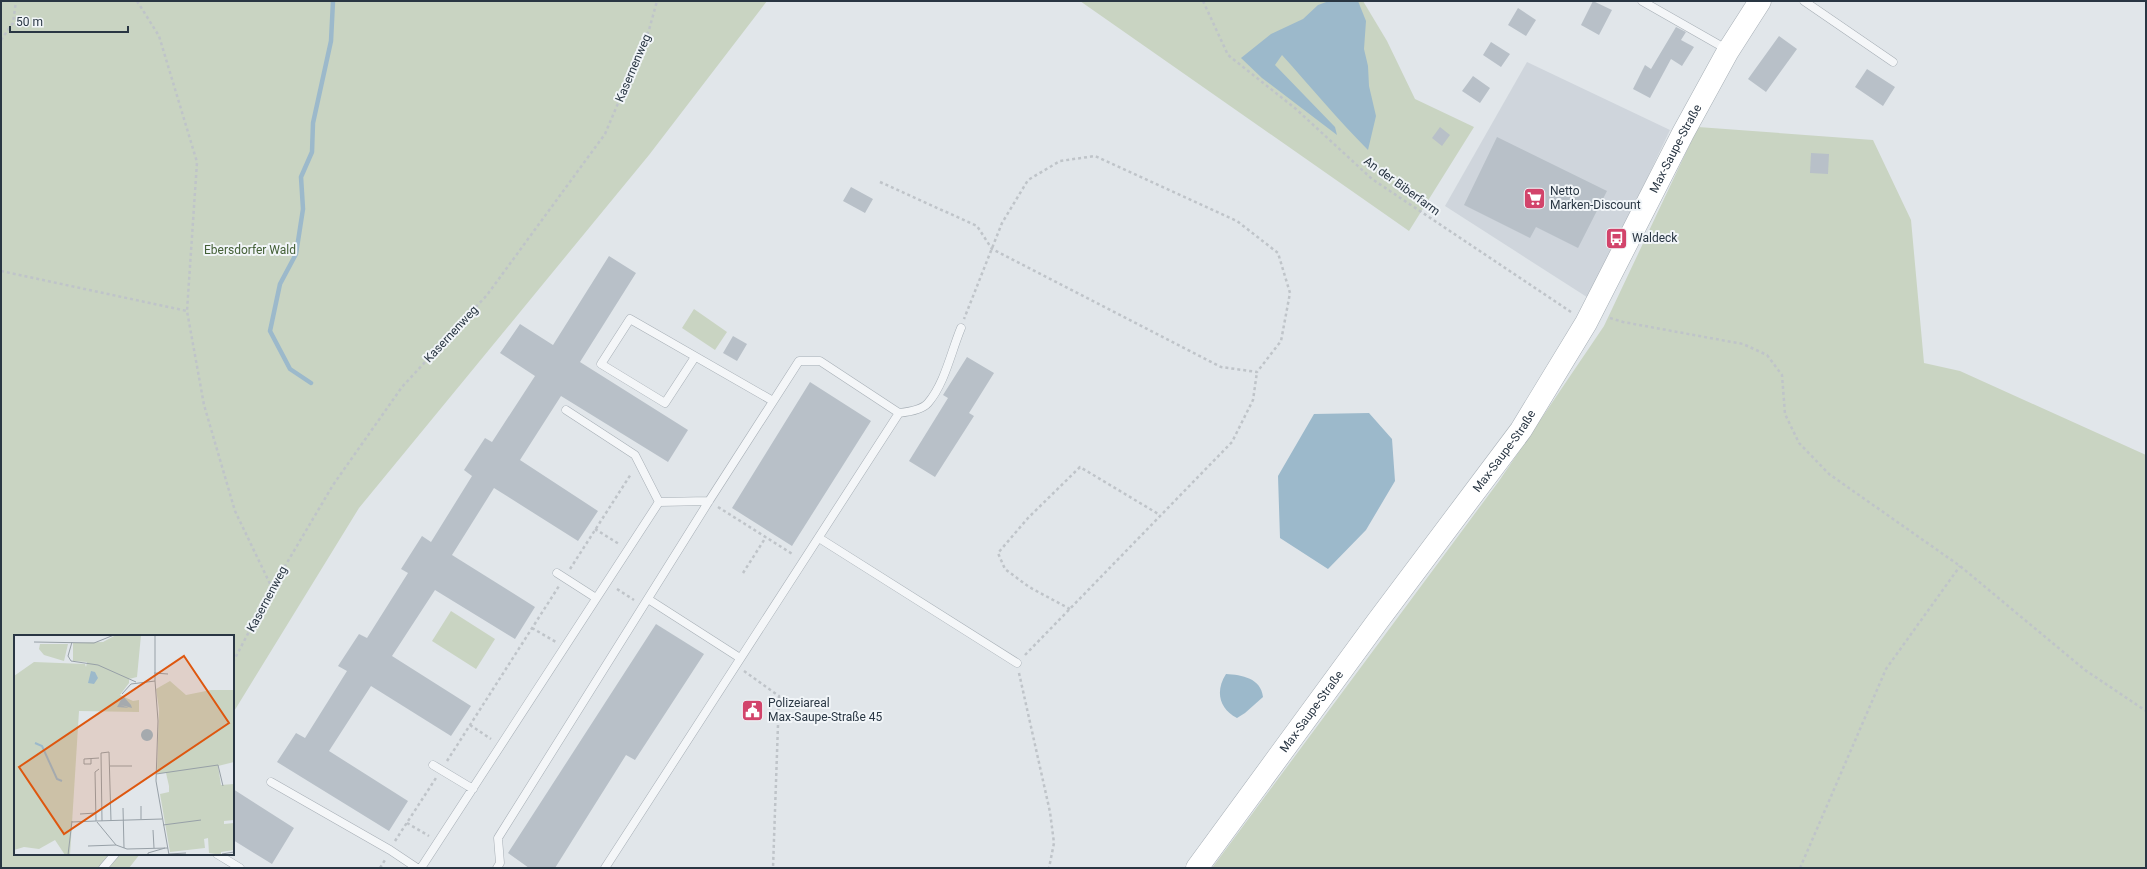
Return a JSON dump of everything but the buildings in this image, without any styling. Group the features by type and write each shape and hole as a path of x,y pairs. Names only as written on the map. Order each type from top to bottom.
{"street":[{"name":"Max-Saupe-Straße","path":"1197,868 1372,628 1521,430 1589,317 1681,137 1728,50 1760,1"}],"lane":[{"path":"1642,1 1728,50"},
{"path":"1804,1 1893,62"},
{"path":"695,357 665,403 601,364 630,319 773,401"},
{"path":"497,868 500,863 498,838 709,501 799,361 820,361 899,413 910,412 928,404 939,383 961,328"},
{"path":"566,410 635,455 659,502"},
{"path":"605,868 899,413"},
{"path":"659,502 709,501"},
{"path":"421,868 659,502"},
{"path":"819,538 1017,663"},
{"path":"557,573 596,598"},
{"path":"648,599 740,658"},
{"path":"433,765 473,789"},
{"path":"271,782 390,850 417,868"},
{"path":"103,868 113,855"},
{"path":"219,855 240,868"}],"path":[{"path":"1,40 13,23 16,1"},
{"path":"137,1 159,36 197,162 187,311 204,405 235,511 272,588"},
{"name":"Kasernenweg","path":"234,660 272,588 333,485 402,387 488,295 605,134 649,30 657,1"},
{"name":"An der Biberfarm","path":"1203,1 1228,54 1296,110 1372,179 1589,317 1743,344 1767,355 1782,375 1785,414 1799,443 1829,474 1960,566 2085,670 2146,711"},
{"path":"961,328 1002,223 1028,180 1060,161 1095,156 1237,221 1278,253 1290,292 1281,341 1257,372 1253,400 1232,442 1017,663 1050,812 1054,843 1049,868"},
{"path":"880,182 977,226 992,249 1221,367 1257,372"},
{"path":"1,271 187,311"},
{"path":"380,868 407,823 631,474 642,467"},
{"path":"1070,609 1029,587 1005,569 998,554 1028,518 1080,467 1160,515"},
{"path":"709,501 804,561"},
{"path":"596,529 628,549"},
{"path":"743,573 766,537"},
{"path":"1800,868 1886,669 1960,566"},
{"path":"532,628 564,647"},
{"path":"764,684 778,696 773,868"},
{"path":"470,725 501,745"},
{"path":"407,823 438,842"}],"shaded area":[{"path":"1527,62 1670,130 1590,299 1445,206"}],"green space":[{"name":"Ebersdorfer Wald","path":"1,1 767,1 649,155 359,508 234,711 234,635 14,635 14,855 139,855 129,868 1,868"},
{"path":"1080,1 1363,1 1387,41 1415,99 1474,127 1409,231"},
{"path":"1698,127 1873,140 1911,220 1924,363 1960,371 2146,455 2146,868 1212,868 1499,481 1604,326"},
{"path":"694,309 727,332 715,350 682,328"},
{"path":"451,611 495,639 476,669 432,641"}],"water":[{"path":"1329,1 1358,1 1366,21 1364,49 1368,66 1369,86 1376,116 1368,150 1282,55 1275,65 1335,127 1337,135 1262,78 1241,58 1271,34 1303,19 1318,5"},
{"path":"1369,413 1392,439 1395,481 1366,530 1328,569 1280,538 1278,476 1314,414"},
{"path":"1226,674 1238,675 1255,682 1259,686 1263,697 1237,718 1226,710 1221,699 1221,687"}],"waterway":[{"path":"311,383 290,369 270,331 280,284 296,254 303,209 301,177 312,152 313,123 331,41 333,1"}],"place":[{"name":"Netto Marken-Discount","path":"1535,198"},
{"name":"Waldeck","path":"1617,238"},
{"name":"Polizeiareal Max-Saupe-Straße 45","path":"753,710"}]}
